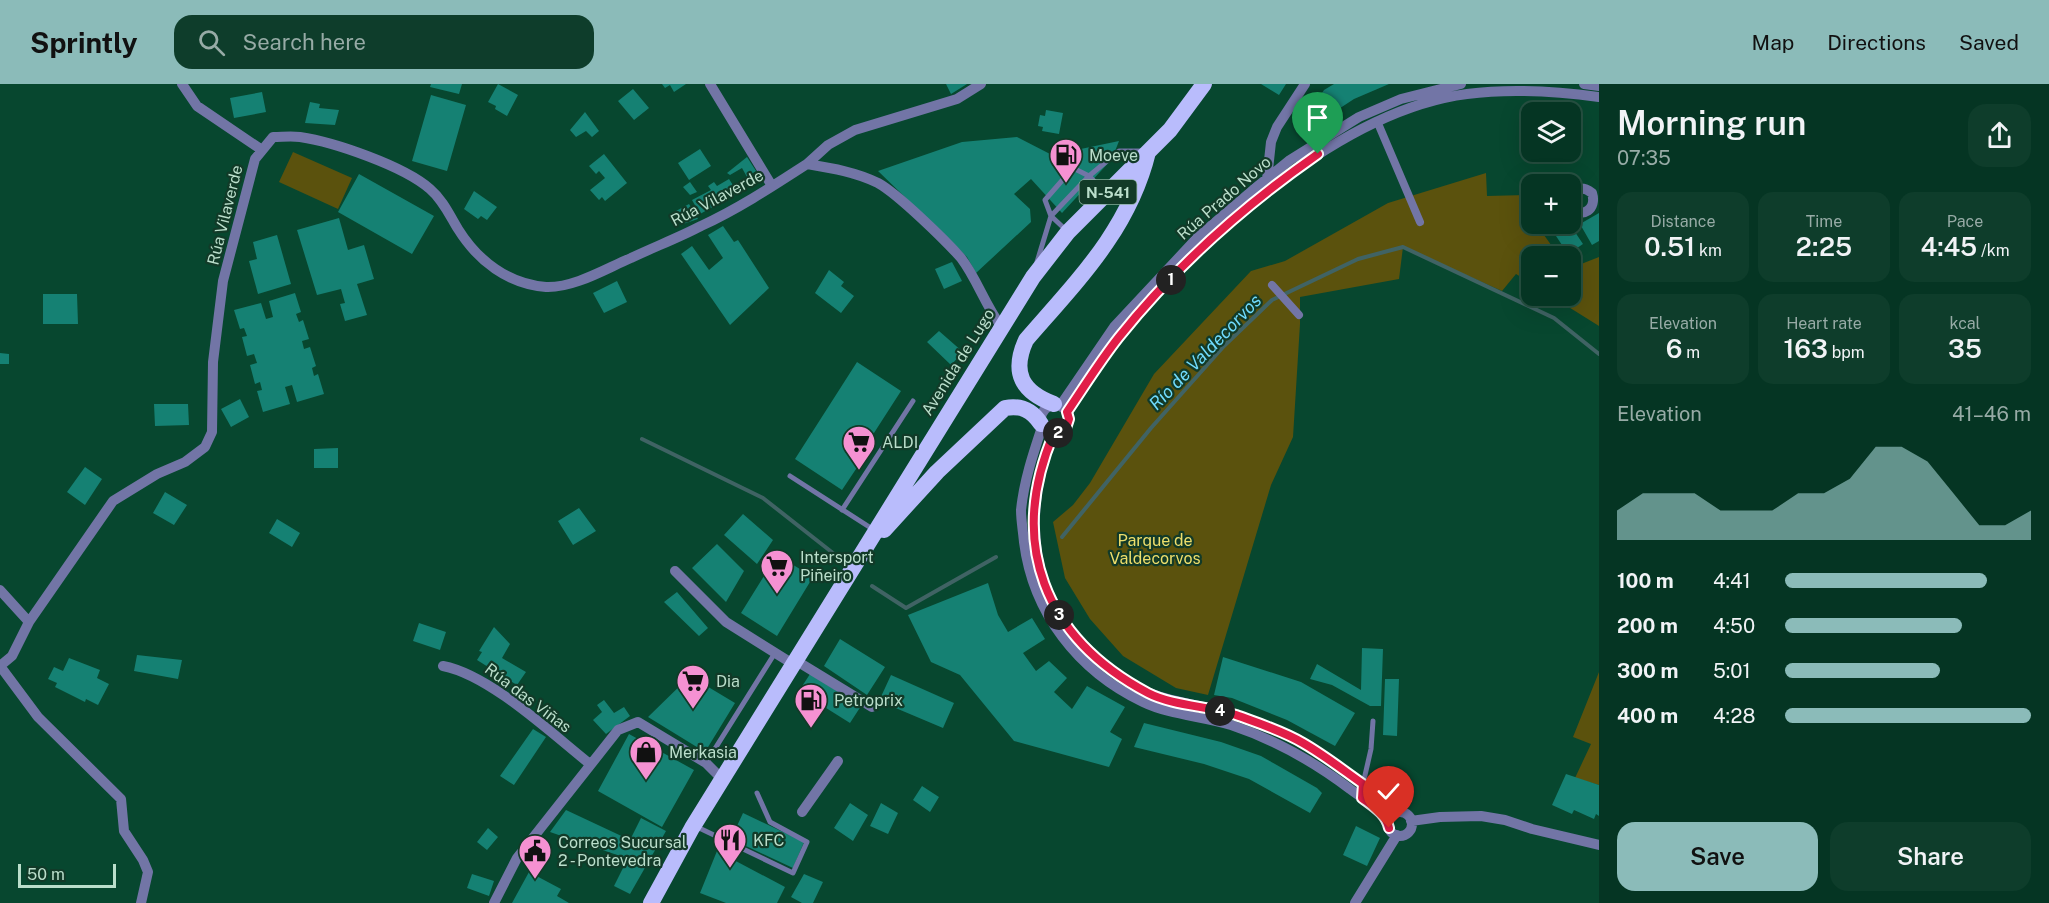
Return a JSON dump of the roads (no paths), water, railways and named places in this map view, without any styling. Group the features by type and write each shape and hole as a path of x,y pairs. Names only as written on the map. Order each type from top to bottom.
{"highway":[{"name":"Avenida de Lugo","path":"651,903 693,825 1033,277 1068,232 1170,130 1204,84"},
{"path":"1060,407 1039,399 1026,388 1018,367 1021,350 1026,340 1110,241 1136,194 1149,151"},
{"path":"859,557 938,472 1005,408 1019,406 1036,416 1046,428"}],"street":[{"path":"182,84 197,106 262,150"},
{"path":"710,84 772,186"},
{"name":"Rúa Vilaverde","path":"0,666 12,656 29,622 113,501 157,474 185,462 206,447 212,432 213,362 223,281 255,159 273,137 299,137 360,154 399,170 430,188 445,206 478,256 494,269 512,278 545,287 558,286 604,270 702,226 772,186 807,164 828,146 855,130 957,99 981,84"},
{"path":"1267,179 1272,142 1277,127 1305,84"},
{"name":"Rúa Prado Novo","path":"1060,407 1114,327 1199,236 1267,179 1312,146 1359,117 1401,99 1461,84"},
{"path":"1584,84 1599,86"},
{"name":"Rúa Prado Novo","path":"1060,407 1120,335 1205,245 1296,169 1364,127 1408,109 1465,94 1523,89 1599,97"},
{"path":"1377,121 1420,222"},
{"path":"807,164 846,171 879,184 904,203 961,259 988,309 1001,326"},
{"path":"1581,188 1592,193 1597,200 1592,208 1581,213"},
{"path":"1272,285 1299,315"},
{"path":"1046,428 1066,428 1069,419 1060,407 1043,410 1046,428 1034,509 1036,555 1044,586 1056,610 1080,643 1107,668 1150,694 1235,715 1302,742 1363,784 1398,812 1408,815 1411,821 1408,832 1396,835 1355,903"},
{"path":"1046,428 1025,480 1021,513 1027,560 1036,593 1048,618 1073,651 1101,677 1143,702 1231,726 1297,752 1381,813 1388,822 1389,828 1396,835"},
{"path":"675,571 726,622 775,653 872,707"},
{"path":"0,590 29,622"},
{"path":"0,666 38,717 121,799 124,831 148,872 141,903"},
{"name":"Rúa das Viñas","path":"443,666 459,669 483,680 590,764"},
{"path":"494,903 517,858 618,730 638,722 706,763 722,779"},
{"path":"802,812 838,761"},
{"path":"1388,822 1391,815 1398,812"},
{"path":"1411,821 1440,817 1481,816 1599,845"}],"lane":[{"path":"1033,277 1051,216 1089,176 1119,151 1149,151"},
{"path":"1068,232 1051,216 1045,200 1073,168 1089,176 1107,193"},
{"path":"842,510 913,401"},
{"path":"790,476 875,531"},
{"path":"706,763 775,653"},
{"path":"1362,798 1371,749 1373,721"},
{"path":"693,825 794,873 807,842 770,822 756,793"}],"waterway":[{"name":"Río de Valdecorvos","path":"1062,537 1151,428 1224,346 1272,300 1358,259 1403,247 1554,318 1599,354"},
{"name":"Río de Valdecorvos","path":"642,439 763,498 838,557"},
{"name":"Río de Valdecorvos","path":"872,586 906,608 996,557"}],"place":[{"name":"Moeve","path":"1066,184"},
{"name":"ALDI","path":"859,471"},
{"name":"Intersport Piñeiro","path":"777,595"},
{"name":"Dia","path":"693,710"},
{"name":"Petroprix","path":"811,729"},
{"name":"Merkasia","path":"646,781"},
{"name":"KFC","path":"730,869"},
{"name":"Correos Sucursal 2 - Pontevedra","path":"535,880"}],"park label":[{"name":"Parque de Valdecorvos","path":"1155,549"}]}
